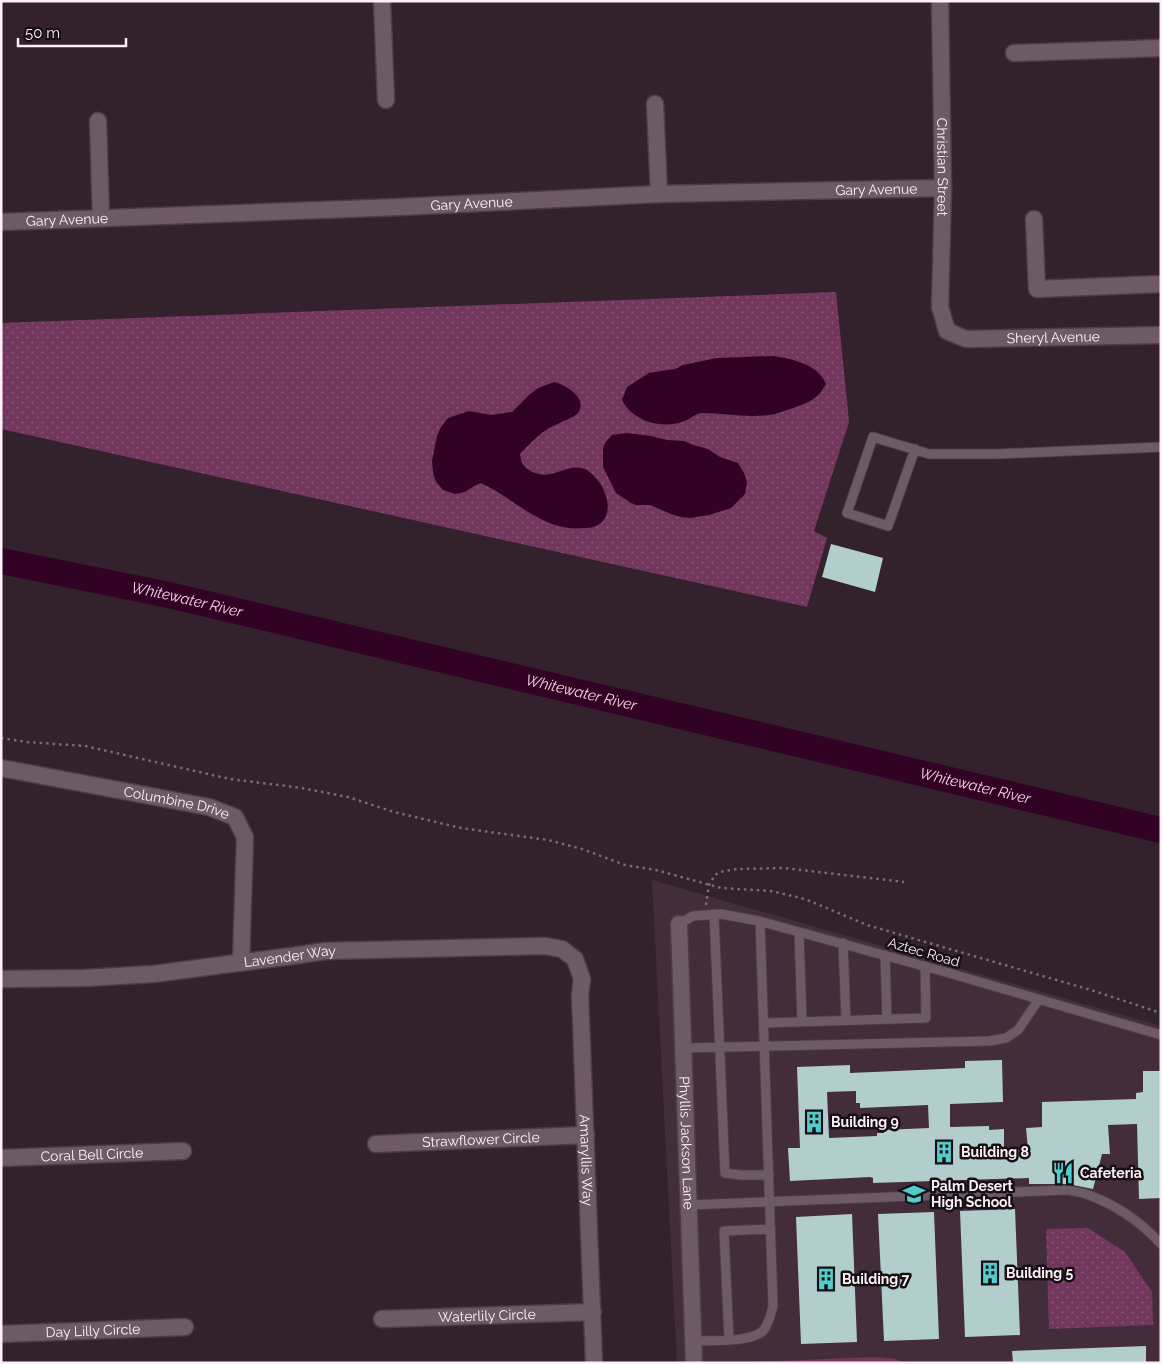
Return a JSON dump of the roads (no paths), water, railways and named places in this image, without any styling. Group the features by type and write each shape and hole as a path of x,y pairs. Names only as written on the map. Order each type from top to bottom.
{"street":[{"path":"382,1 386,100"},
{"name":"Christian Street","path":"940,1 943,188 940,307 947,331"},
{"path":"1014,53 1161,48"},
{"path":"656,104 659,194"},
{"path":"98,121 101,218"},
{"name":"Gary Avenue","path":"1,222 400,207 659,194 943,188"},
{"path":"1034,220 1037,289 1161,284"},
{"name":"Sheryl Avenue","path":"947,331 966,339 1161,334"},
{"name":"Columbine Drive","path":"1,768 209,808 235,817 245,837 240,963"},
{"name":"Phyllis Jackson Lane","path":"679,924 694,1363"},
{"name":"Lavender Way","path":"1,979 85,978 153,974 325,951 545,946 562,949 575,959"},
{"name":"Amaryllis Way","path":"575,959 582,979 580,995 594,1363"},
{"name":"Strawflower Circle","path":"376,1144 586,1135"},
{"name":"Coral Bell Circle","path":"1,1158 183,1151"},
{"name":"Waterlily Circle","path":"382,1319 592,1312"},
{"name":"Day Lilly Circle","path":"1,1334 185,1326"}],"lane":[{"path":"915,449 888,526 847,513 874,437 915,449 930,454 996,454 1161,447"},
{"path":"709,914 720,1047 725,1173 769,1175"},
{"name":"Aztec Road","path":"679,924 693,916 709,914 721,914 760,921 925,966 1161,1035"},
{"path":"694,1341 741,1339 754,1336 763,1330 769,1321 773,1306 760,921"},
{"path":"799,932 802,1022"},
{"path":"842,943 846,1020"},
{"path":"885,955 887,1019"},
{"path":"764,1023 926,1018 925,966"},
{"path":"683,1048 989,1041 1006,1038 1018,1030 1039,999"},
{"path":"689,1205 1067,1190 1085,1193 1116,1208 1138,1222 1161,1244"},
{"path":"729,1339 724,1231 771,1229"}],"waterway":[{"name":"Whitewater River","path":"1,561 169,595 1161,830"}],"place":[{"name":"Building 9","path":"814,1122"},
{"name":"Building 8","path":"944,1152"},
{"name":"Cafeteria","path":"1063,1173"},
{"name":"Palm Desert High School","path":"914,1194"},
{"name":"Building 5","path":"990,1273"},
{"name":"Building 7","path":"826,1279"}]}
